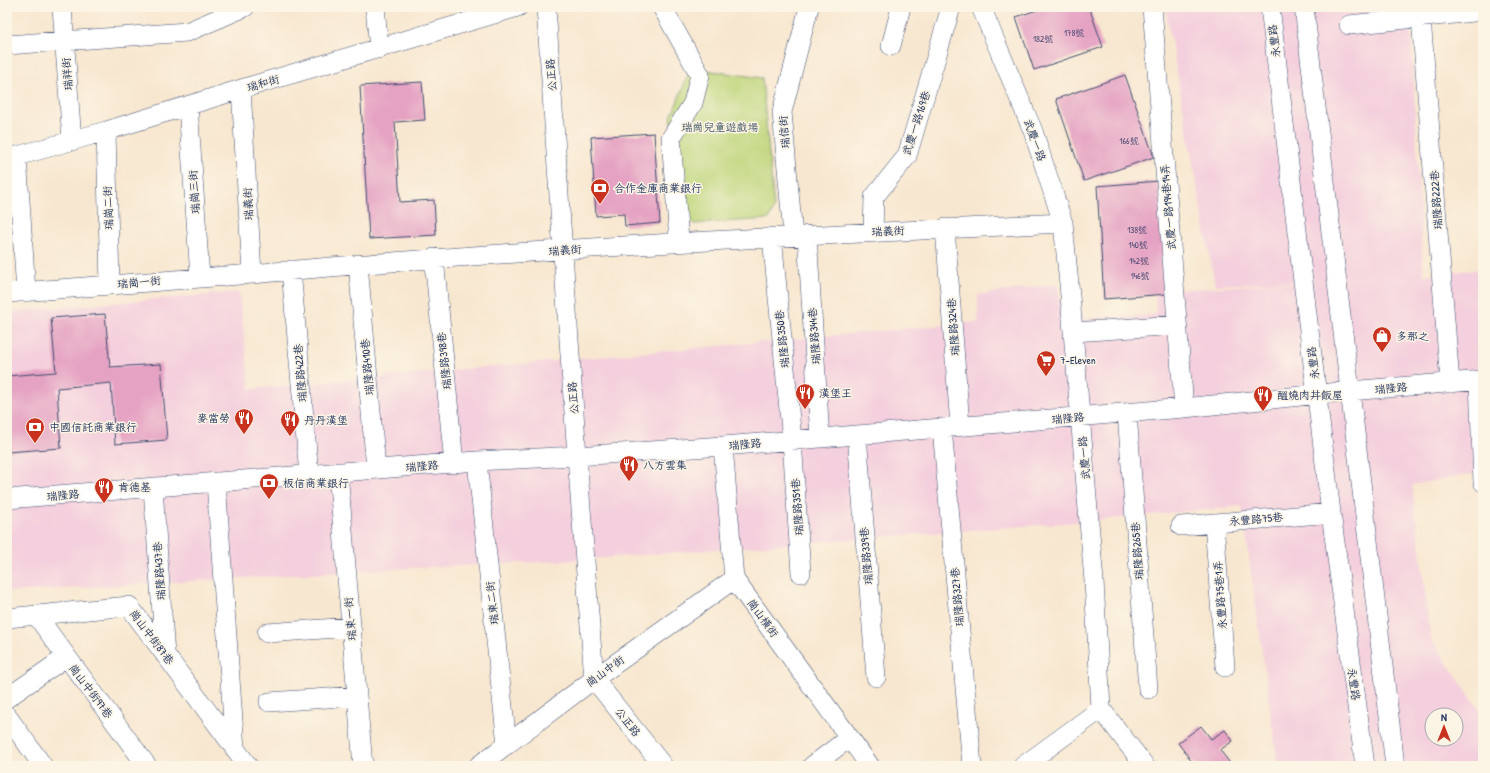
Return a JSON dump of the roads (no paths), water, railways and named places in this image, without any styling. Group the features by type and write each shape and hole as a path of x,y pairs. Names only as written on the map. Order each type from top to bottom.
{"street":[{"name":"瑞祥街","path":"62,7 72,141"},
{"path":"7,45 187,32 245,7"},
{"path":"375,7 379,49"},
{"name":"瑞和街","path":"10,155 72,141 518,7"},
{"name":"公正路","path":"546,7 562,250 594,679 663,766"},
{"path":"662,7 700,75 693,103 671,138 679,241"},
{"name":"瑞信街","path":"800,235 782,112 809,7"},
{"path":"891,46 901,7"},
{"name":"武慶一路169巷","path":"872,232 874,197 907,156 951,7"},
{"name":"武慶一路","path":"981,7 1033,131 1063,222 1074,332 1094,581 1100,709"},
{"name":"武慶一路194巷14弄","path":"1152,7 1184,408"},
{"name":"永豐路","path":"1270,7 1331,513 1365,766"},
{"path":"1304,7 1395,766"},
{"path":"1349,26 1483,11"},
{"name":"瑞隆路222巷","path":"1421,18 1450,383"},
{"name":"瑞義街","path":"241,89 252,274 434,258 679,241 1063,222"},
{"name":"瑞崗三街","path":"188,106 200,277"},
{"name":"瑞崗二街","path":"106,131 110,285"},
{"path":"10,155 26,292"},
{"name":"瑞隆路324巷","path":"945,228 960,426"},
{"name":"瑞隆路344巷","path":"800,235 820,438"},
{"name":"瑞隆路350巷","path":"772,237 792,440"},
{"name":"瑞隆路398巷","path":"434,258 454,464"},
{"name":"瑞隆路410巷","path":"358,264 376,469"},
{"name":"瑞隆路422巷","path":"291,270 309,475"},
{"name":"瑞崗一街","path":"7,293 252,274"},
{"path":"1074,332 1177,325"},
{"path":"1481,380 1483,482"},
{"name":"瑞隆路","path":"7,499 477,461 723,446 1127,413 1349,391 1481,380"},
{"name":"瑞隆路265巷","path":"1127,413 1148,689"},
{"name":"瑞隆路327巷","path":"942,428 972,766"},
{"name":"瑞隆路339巷","path":"857,435 876,677"},
{"name":"瑞隆路351巷","path":"792,440 801,574"},
{"path":"723,446 734,579"},
{"name":"瑞東二街","path":"477,461 507,745"},
{"name":"瑞東一街","path":"338,472 362,766"},
{"path":"216,482 236,749"},
{"name":"瑞隆路437巷","path":"153,488 165,655"},
{"name":"永豐路75巷","path":"1181,526 1331,513"},
{"name":"永豐路75巷1弄","path":"1214,523 1225,667"},
{"name":"崗山中街","path":"478,766 594,679 734,579"},
{"name":"崗山橫街","path":"734,579 870,766"},
{"name":"崗山中街87巷","path":"7,618 129,606 248,766"},
{"name":"崗山中街97巷","path":"36,615 147,766"},
{"path":"267,633 351,626"},
{"path":"7,698 66,657"},
{"path":"269,702 357,696"},
{"path":"1036,762 1100,709 1145,766"},
{"path":"7,716 43,766"},
{"path":"812,766 849,738"}],"place":[{"name":"合作金庫商業銀行","path":"600,205"},
{"name":"多那之","path":"1382,353"},
{"name":"7-Eleven","path":"1046,377"},
{"name":"漢堡王","path":"805,410"},
{"name":"醞燒肉丼飯屋","path":"1263,412"},
{"name":"麥當勞","path":"244,435"},
{"name":"丹丹漢堡","path":"290,437"},
{"name":"中國信託商業銀行","path":"35,444"},
{"name":"八方雲集","path":"629,482"},
{"name":"板信商業銀行","path":"269,500"},
{"name":"肯德基","path":"104,504"}],"park label":[{"name":"瑞崗兒童遊戲場","path":"720,127"}]}
